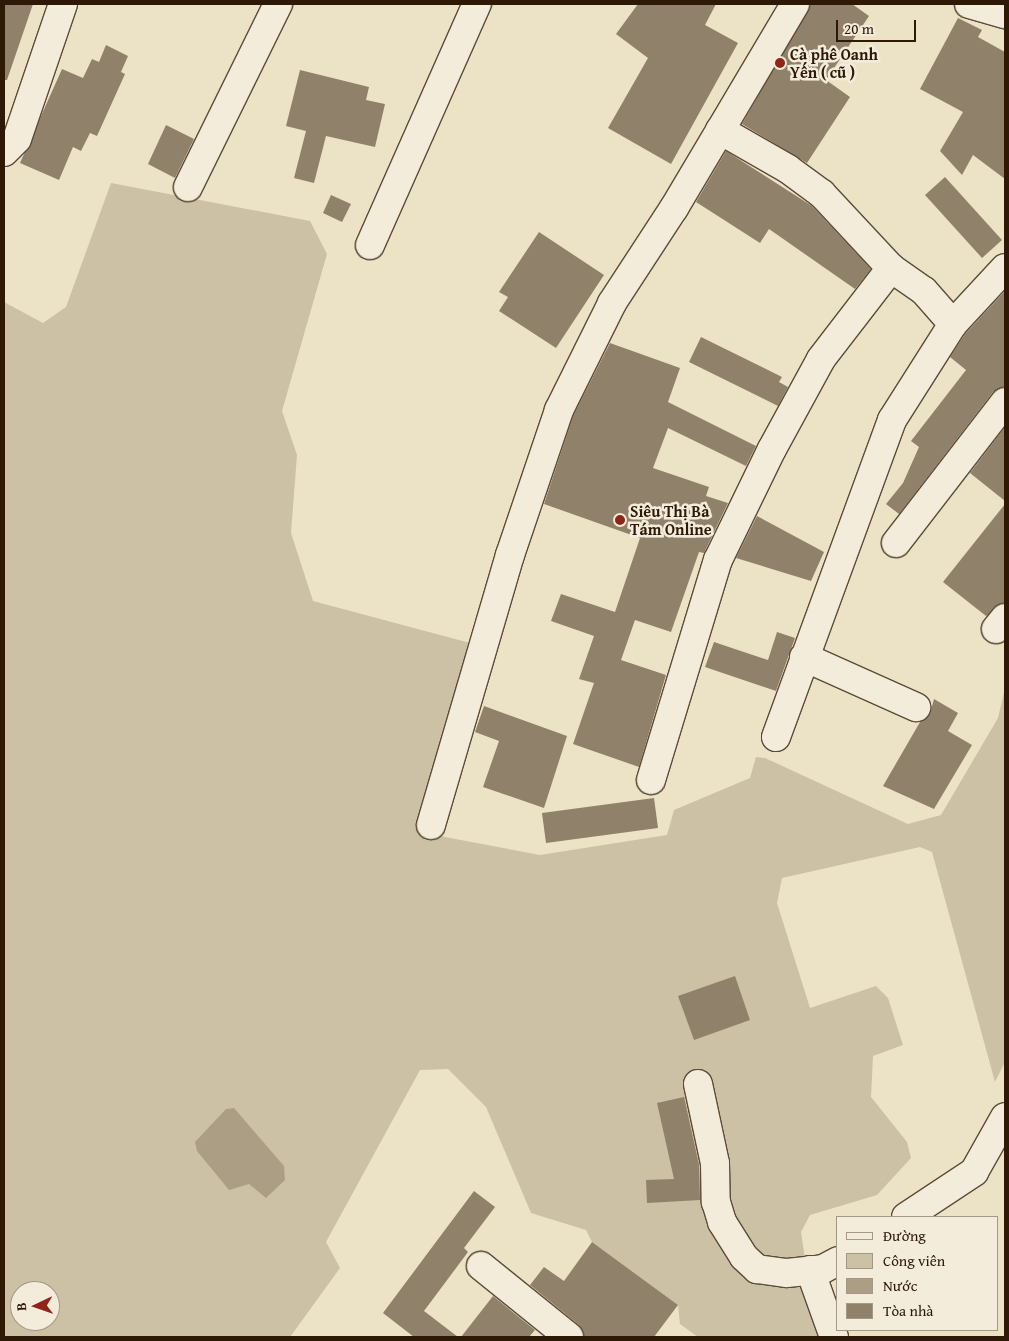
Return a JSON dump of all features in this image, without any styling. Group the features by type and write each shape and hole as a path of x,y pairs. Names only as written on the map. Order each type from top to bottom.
{"street":[{"path":"4,152 17,139 63,4"},
{"path":"188,187 278,4"},
{"path":"370,245 477,4"},
{"path":"431,826 510,555 559,410 612,303 720,130 795,4"},
{"path":"969,4 1005,14"},
{"path":"720,130 788,169 822,194 891,268 924,291 954,324"},
{"path":"651,780 718,560 772,449 822,359 891,268"},
{"path":"776,737 892,420 954,324 1003,275"},
{"path":"896,543 1005,402"},
{"path":"804,657 916,707"},
{"path":"698,1084 715,1163 716,1202 722,1222 757,1269 787,1273 810,1270 836,1262"},
{"path":"908,1216 974,1172 1005,1117"},
{"path":"481,1266 569,1337"},
{"path":"810,1270 834,1337"}],"green space":[{"path":"111,183 310,221 327,254 282,411 297,455 291,533 313,601 470,643 429,834 540,855 667,835 674,810 750,778 756,757 765,758 908,824 941,815 998,718 1005,688 1005,1062 995,1082 932,852 920,847 782,878 777,903 810,1008 876,986 888,998 903,1045 873,1056 871,1097 907,1142 911,1158 877,1195 810,1215 801,1232 808,1280 830,1337 698,1337 680,1324 678,1305 592,1242 586,1230 531,1213 486,1107 448,1069 420,1070 326,1242 340,1268 290,1337 4,1337 4,302 43,323 66,307"}],"water":[{"path":"234,1108 284,1166 285,1180 266,1198 249,1184 229,1190 197,1151 195,1142 226,1109"}],"building":[{"path":"4,4 33,4 7,80 4,80"},
{"path":"638,4 716,4 705,25 738,43 671,164 608,128 648,58 616,34"},
{"path":"811,4 852,4 869,16 826,80 850,97 807,163 742,124"},
{"path":"958,18 982,30 978,37 1005,52 1005,179 973,155 962,175 940,151 963,112 920,89"},
{"path":"106,45 128,56 121,72 125,74 97,136 90,133 81,151 73,147 59,180 20,163 62,69 83,78 92,59 99,62"},
{"path":"300,70 369,87 366,100 385,104 375,147 326,136 314,183 294,178 306,131 286,126"},
{"path":"166,125 194,139 175,178 148,164"},
{"path":"726,151 812,206 871,269 855,289 769,229 760,243 696,202"},
{"path":"945,177 1002,240 982,258 925,195"},
{"path":"331,195 351,204 342,222 323,213"},
{"path":"539,232 604,275 556,348 499,311 508,297 499,292"},
{"path":"1005,291 1005,387 993,392 899,514 886,504 903,483 919,447 911,441 966,370 950,357 965,334"},
{"path":"701,337 782,377 779,382 788,387 778,406 689,362"},
{"path":"610,343 680,368 668,402 756,446 746,466 668,428 653,468 709,487 706,496 728,503 704,553 699,552 671,632 635,620 621,660 666,675 639,767 573,744 594,683 579,679 594,636 551,621 561,594 615,612 640,538 544,504 573,416"},
{"path":"1005,427 1005,501 970,473"},
{"path":"1005,504 1005,603 986,616 943,582"},
{"path":"757,516 824,552 811,581 736,558"},
{"path":"777,632 795,638 776,691 705,667 714,642 768,660"},
{"path":"934,699 958,713 948,731 972,745 934,809 883,786 920,722 930,714"},
{"path":"484,706 567,736 544,808 483,787 499,741 475,732"},
{"path":"654,798 658,828 546,843 542,813"},
{"path":"735,976 750,1020 694,1040 678,996"},
{"path":"684,1097 699,1165 700,1200 647,1203 646,1180 674,1179 657,1103"},
{"path":"474,1191 495,1207 464,1248 468,1252 424,1311 458,1337 414,1337 383,1313"},
{"path":"592,1242 678,1305 654,1337 584,1337 579,1325 530,1285 544,1267 564,1281"},
{"path":"493,1296 535,1330 529,1337 461,1337"}],"place":[{"name":"Cà phê Oanh Yến ( cũ )","path":"780,63"},
{"name":"Siêu Thị Bà Tám Online","path":"620,520"}]}
